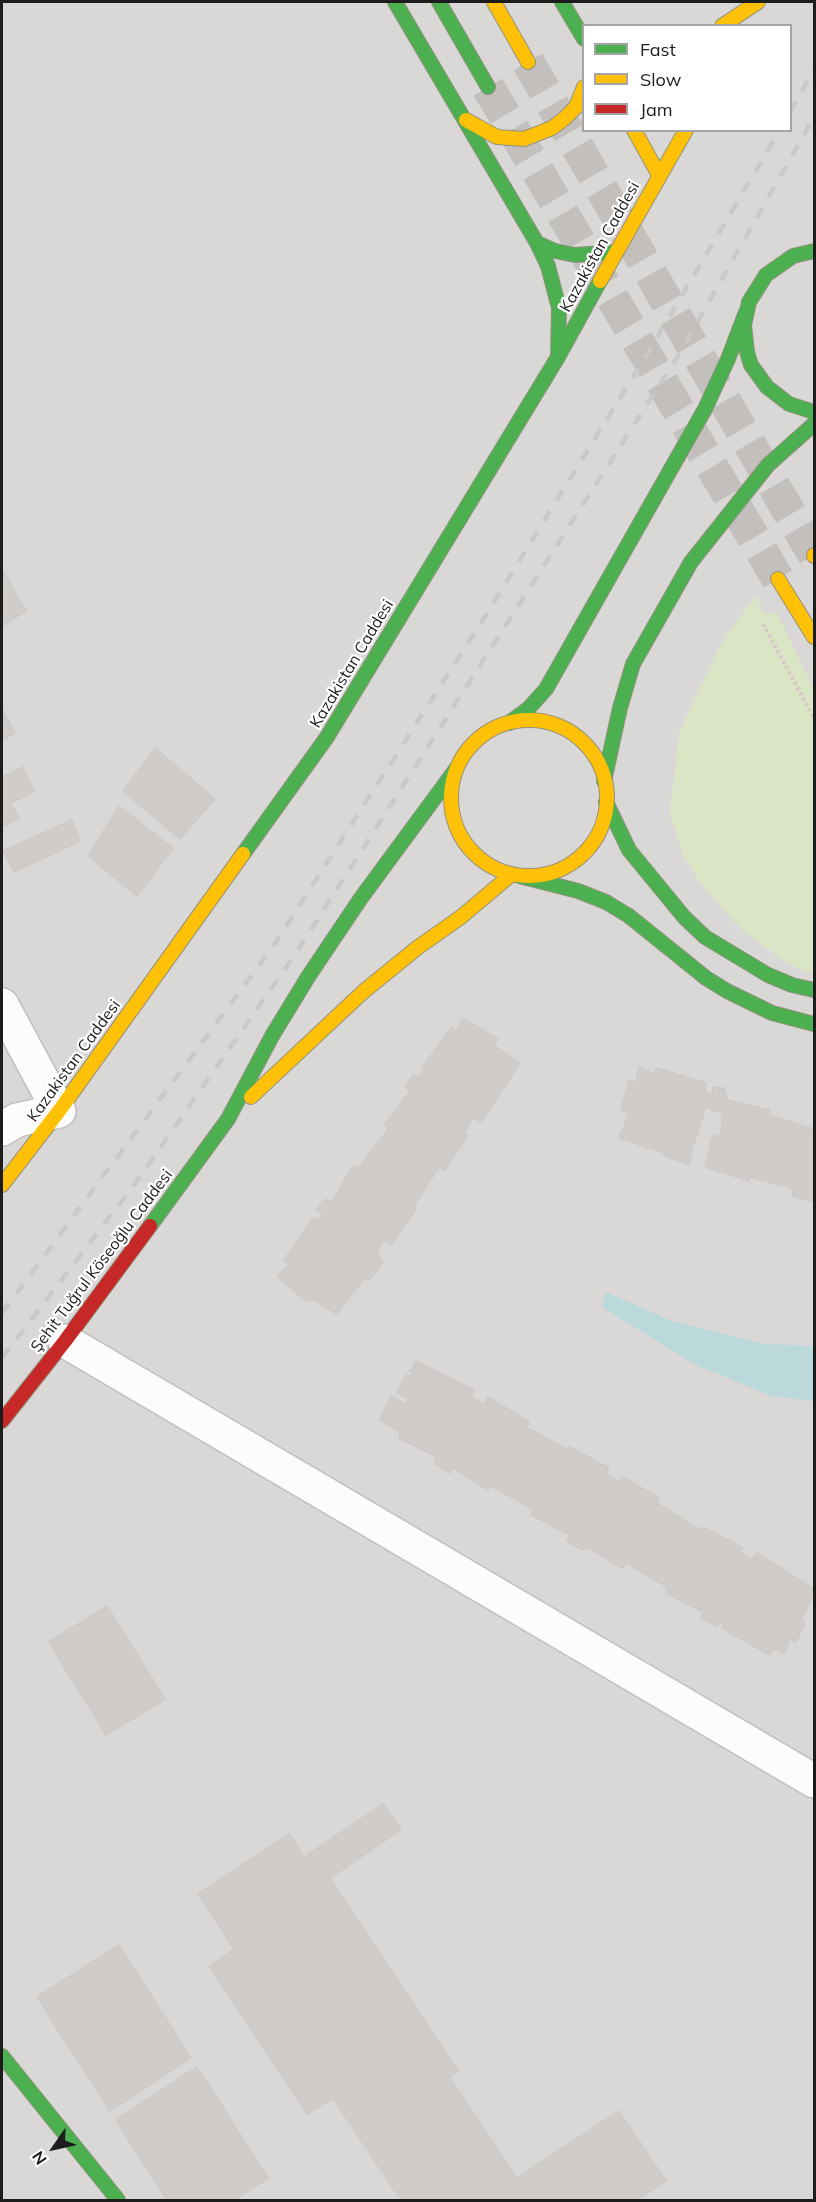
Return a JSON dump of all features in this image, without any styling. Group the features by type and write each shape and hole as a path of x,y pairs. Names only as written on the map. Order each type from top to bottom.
{"main road":[{"path":"395,2 466,120 548,266 559,308 558,357"},
{"path":"439,2 488,87"},
{"path":"494,2 528,62"},
{"path":"562,2 582,36"},
{"path":"725,24 758,2"},
{"path":"751,24 765,2"},
{"path":"466,120 497,137 509,139 531,136 552,128 565,118 576,107 582,92"},
{"path":"635,132 659,175"},
{"name":"Kazakistan Caddesi","path":"2,1185 59,1111 327,737 558,357 685,132"},
{"path":"509,723 528,708 546,689 705,409 759,283 814,234"},
{"path":"537,243 555,251 575,255 616,252"},
{"path":"782,262 793,256 814,251"},
{"path":"746,312 744,325 746,345 751,365 758,377 789,404 814,412"},
{"path":"604,781 620,708 633,664 691,562 768,465 814,424"},
{"path":"778,579 814,637"},
{"path":"531,720 554,724 574,735 590,750 601,770 606,802 605,814 597,836 583,855 564,868 553,872 542,875 516,875 417,948 363,992 228,1119 272,1036 308,977 361,898 470,748 489,731 509,723 531,720"},
{"path":"456,770 451,789 452,809 457,829 467,846 482,861 500,871 578,891 606,902 629,916 706,978 727,991 772,1012 814,1024"},
{"path":"606,802 630,850 645,873 705,937 768,975 792,985 814,990"},
{"name":"Şehit Tuğrul Köseoğlu Caddesi","path":"2,1420 65,1341 228,1119"},
{"path":"2,2056 118,2200"}],"street":[{"path":"2,1005 59,1111 17,1120 2,1129"},
{"path":"65,1341 814,1781"}],"path":[{"path":"759,617 814,718"}],"shaded area":[{"path":"2,2 814,2 814,2200 2,2200"}],"green space":[{"path":"755,596 765,614 777,613 814,690 814,975 785,962 740,928 701,884 683,855 670,812 679,732 722,642"}],"water":[{"path":"606,1292 672,1321 764,1344 814,1346 814,1401 771,1396 694,1364 602,1307"}],"building":[{"path":"2,569 26,611 2,626"},
{"path":"2,709 15,733 2,740"},
{"path":"155,748 215,799 180,839 123,791"},
{"path":"23,767 34,791 10,804 19,818 2,827 2,777"},
{"path":"119,806 173,848 137,896 88,856"},
{"path":"72,820 80,841 14,872 3,851"},
{"path":"463,1018 498,1039 494,1046 520,1063 481,1122 473,1117 464,1134 468,1136 444,1170 439,1167 415,1204 416,1210 391,1245 384,1240 376,1254 383,1262 369,1281 365,1277 337,1314 313,1299 307,1302 278,1277 289,1264 284,1260 313,1218 318,1220 323,1213 316,1210 325,1199 332,1202 353,1166 359,1168 388,1129 384,1125 410,1091 406,1087 413,1075 419,1077 425,1070 422,1068 451,1027 456,1031"},
{"path":"639,1066 653,1074 657,1068 706,1083 705,1092 712,1095 713,1087 724,1088 728,1100 770,1110 769,1115 814,1129 814,1202 792,1196 793,1189 750,1177 749,1181 705,1167 713,1135 720,1137 723,1114 706,1107 690,1155 693,1157 689,1164 619,1138 629,1114 621,1109 629,1080 636,1084"},
{"path":"416,1361 474,1390 472,1397 484,1405 488,1397 529,1422 526,1427 566,1449 570,1447 609,1468 606,1475 619,1482 623,1477 659,1498 658,1504 700,1530 703,1527 743,1548 740,1552 752,1559 757,1553 814,1589 802,1619 805,1623 796,1642 790,1639 784,1654 774,1648 769,1655 722,1628 724,1624 721,1622 716,1626 701,1618 703,1612 666,1593 667,1587 627,1563 622,1568 588,1547 582,1550 567,1541 570,1535 531,1515 534,1510 492,1486 488,1490 452,1467 450,1473 434,1463 437,1457 399,1438 400,1432 380,1420 391,1396 405,1404 409,1399 397,1393 406,1375 410,1376 414,1373 410,1371"},
{"path":"107,1606 165,1699 106,1735 49,1642"},
{"path":"383,1804 401,1830 330,1878 458,2071 359,2137 333,2098 307,2114 209,1966 234,1949 198,1894 289,1834 304,1857"},
{"path":"119,1945 191,2058 110,2111 37,1997"},
{"path":"197,2067 268,2178 234,2200 214,2200 148,2099"},
{"path":"449,2076 507,2163 450,2200 401,2200 359,2137"},
{"path":"148,2099 214,2200 167,2200 116,2120"},
{"path":"619,2111 666,2181 637,2200 532,2200 517,2178"},
{"path":"507,2163 532,2200 450,2200"}],"tunnel":[{"path":"528,62 814,555"},
{"path":"488,87 778,579"}],"railway":[{"path":"792,108 814,69"},
{"path":"2,1358 137,1181 296,953 678,356 814,117"},
{"path":"2,1313 274,945 486,615 652,346 779,132"}],"traffic: fast":[{"path":"395,2 537,243 548,266 559,308 558,357"},
{"path":"439,2 488,87"},
{"path":"562,2 582,36"},
{"path":"537,243 555,251 575,255 616,252"},
{"path":"814,251 793,256 766,275 749,302 744,325 751,365 767,387 789,404 814,412"},
{"path":"243,854 327,737 558,357 600,281"},
{"path":"509,723 528,709 546,689 705,409 746,312"},
{"path":"604,781 620,708 633,664 691,562 768,465 814,424"},
{"path":"150,1226 228,1119 272,1036 308,977 361,898 456,769"},
{"path":"606,802 629,850 684,917 705,937 768,975 792,985 814,990"},
{"path":"519,876 578,891 606,902 629,916 706,978 727,991 772,1013 814,1024"},
{"path":"2,2056 118,2200"}],"traffic: slow":[{"path":"494,2 528,62"},
{"path":"725,24 758,2"},
{"path":"466,120 497,137 524,139 552,128 565,118 576,107 582,92"},
{"path":"635,132 659,175"},
{"path":"600,281 685,132"},
{"path":"778,579 814,637"},
{"path":"529,720 559,726 584,743 601,768 607,798 601,828 584,853 559,870 529,876 499,870 474,853 457,828 451,798 457,768 474,743 499,726 529,720"},
{"path":"2,1185 59,1111 243,854"},
{"path":"251,1097 363,992 417,948 461,917 512,874"}],"traffic: jam":[{"path":"2,1421 65,1341 150,1226"}]}
